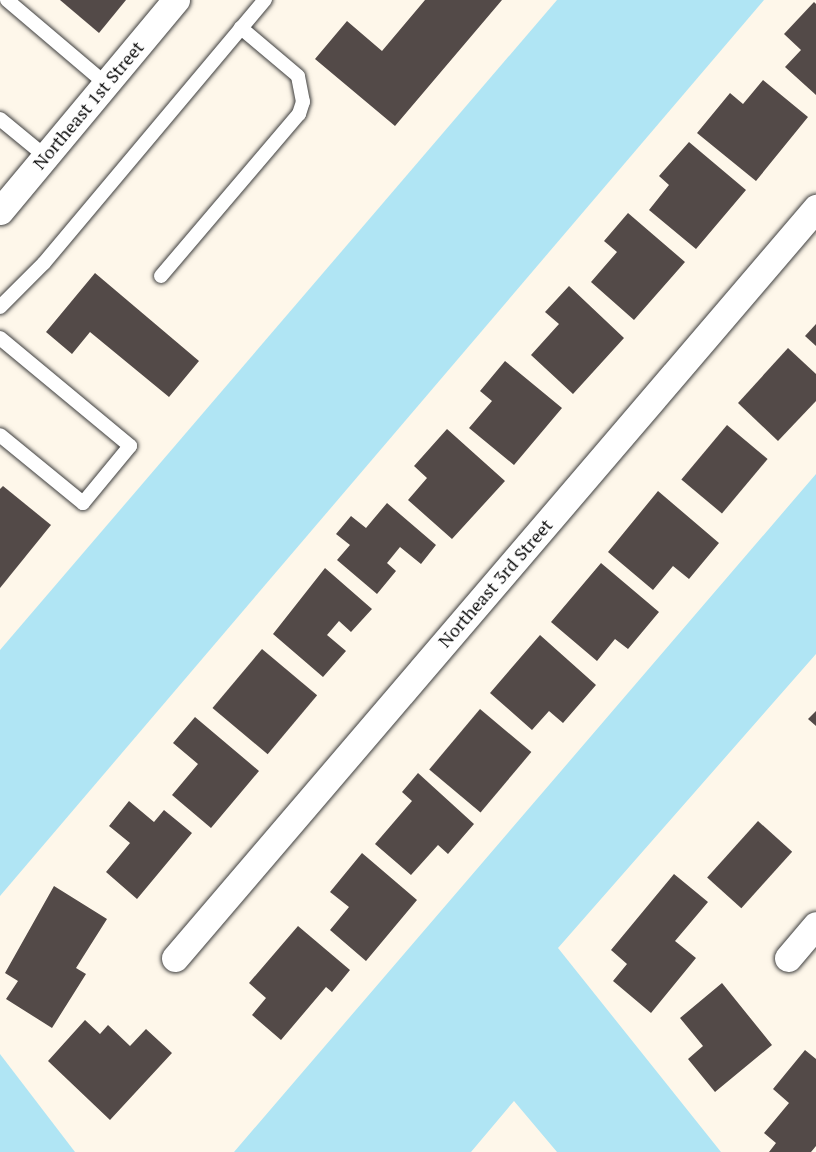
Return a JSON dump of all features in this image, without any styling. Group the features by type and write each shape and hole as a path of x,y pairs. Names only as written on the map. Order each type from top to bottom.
{"street":[{"name":"Northeast 1st Street","path":"0,211 176,0"},
{"name":"Northeast 3rd Street","path":"175,958 816,208"},
{"path":"788,958 816,925"}],"lane":[{"path":"7,0 106,84"},
{"path":"0,307 44,263 265,0"},
{"path":"161,276 299,114 303,102 298,75 241,28"},
{"path":"0,119 45,156"},
{"path":"0,338 130,446 83,503 0,435"}],"water":[{"path":"557,0 764,0 0,896 0,650"},
{"path":"816,474 816,654 558,948 721,1152 557,1152 514,1101 471,1152 234,1152"},
{"path":"0,1054 75,1152 0,1152"}],"building":[{"path":"60,0 126,0 99,33"},
{"path":"425,0 502,0 395,126 315,59 347,21 382,51"},
{"path":"814,2 816,4 816,95 785,67 801,50 784,34"},
{"path":"763,80 808,117 756,181 697,133 730,93 743,104"},
{"path":"689,142 746,190 696,249 649,210 669,185 659,176"},
{"path":"628,213 685,262 634,320 591,282 617,252 604,241"},
{"path":"95,273 199,361 169,397 90,332 72,354 46,332"},
{"path":"569,286 624,338 573,394 531,355 559,324 545,312"},
{"path":"816,324 816,346 805,336"},
{"path":"788,348 816,374 816,401 778,441 738,403"},
{"path":"505,361 562,408 514,465 469,428 492,401 480,391"},
{"path":"727,425 768,459 722,513 681,479"},
{"path":"447,429 505,481 452,539 408,500 427,478 414,466"},
{"path":"3,486 51,525 0,588 0,489"},
{"path":"658,491 719,543 689,579 673,566 653,590 608,552"},
{"path":"387,503 436,545 421,564 400,547 387,563 396,571 377,594 337,560 350,545 336,534 351,516 366,528"},
{"path":"601,563 659,612 628,649 615,639 597,661 551,622"},
{"path":"325,568 372,609 351,632 339,621 327,635 346,651 323,677 273,634"},
{"path":"540,635 596,685 563,723 549,711 532,730 490,693"},
{"path":"262,649 317,695 268,754 213,708"},
{"path":"480,709 531,752 481,813 429,770"},
{"path":"816,711 816,726 808,719"},
{"path":"195,717 259,771 211,828 172,795 198,764 173,743"},
{"path":"418,773 474,824 448,854 438,845 411,875 375,844 412,801 402,792"},
{"path":"129,801 154,822 164,810 192,833 137,899 106,872 130,843 109,826"},
{"path":"758,821 792,852 741,908 707,877"},
{"path":"362,853 417,900 366,961 330,930 349,907 330,892"},
{"path":"674,874 708,902 675,941 696,958 651,1013 613,981 627,964 611,950"},
{"path":"54,886 107,919 76,968 86,974 52,1028 6,999 18,981 5,973"},
{"path":"298,926 350,970 332,992 326,987 281,1040 252,1015 266,998 249,983"},
{"path":"722,983 772,1045 715,1092 688,1059 703,1046 680,1018"},
{"path":"85,1020 100,1034 108,1025 130,1046 146,1029 172,1053 110,1120 48,1061"},
{"path":"805,1050 816,1059 816,1146 811,1152 769,1152 776,1143 764,1133 789,1103 773,1089"}]}
